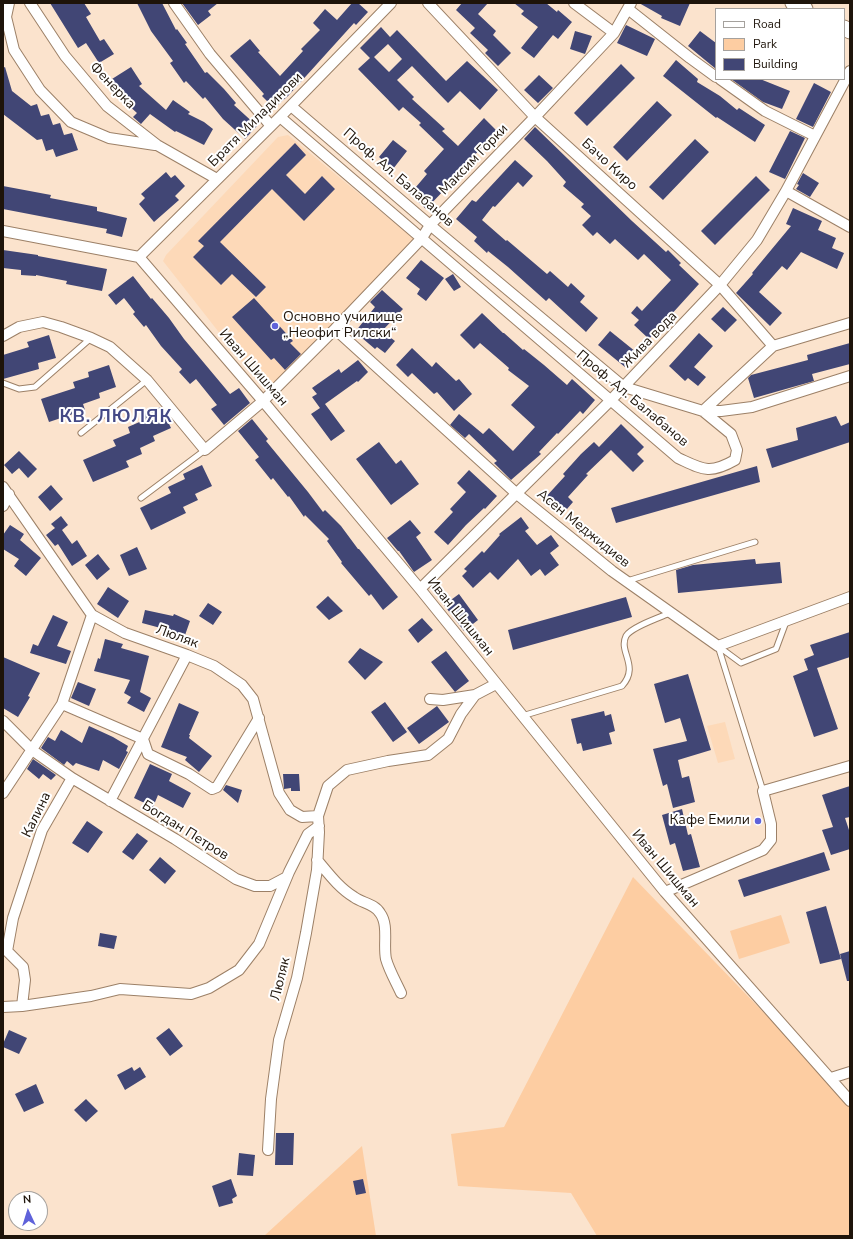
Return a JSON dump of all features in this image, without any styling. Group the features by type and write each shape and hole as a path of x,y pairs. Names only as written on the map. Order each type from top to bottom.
{"street":[{"path":"9,3 6,17 14,50 40,90 71,122 109,138 157,145"},
{"name":"Фенерка","path":"30,3 65,56 107,106 157,145 217,179"},
{"path":"174,3 210,54 271,126"},
{"name":"Братя Миладинови","path":"139,257 291,106 391,3"},
{"name":"Бачо Киро","path":"428,3 535,117 720,285 772,346"},
{"path":"574,3 614,33"},
{"path":"793,3 803,8"},
{"path":"629,6 690,58 715,75"},
{"name":"Максим Горки","path":"205,450 263,401 335,329 422,238 430,225 614,33 629,6"},
{"name":"Жива вода","path":"420,589 624,387 720,285 757,240 786,191 850,71"},
{"path":"721,80 765,111 815,136"},
{"name":"Проф. Ал. Балабанов","path":"280,117 678,458 703,470 723,467 735,460 737,450 731,434 703,411 624,387 430,225 291,106"},
{"path":"786,191 850,227"},
{"path":"3,231 139,257"},
{"name":"Иван Шишман","path":"139,257 263,401 420,589 664,892 850,1101"},
{"path":"3,336 19,327 43,322 91,338 110,347 148,380 205,450"},
{"path":"703,411 772,346 850,323"},
{"name":"Асен Меджидиев","path":"335,329 517,494 626,582 718,646"},
{"path":"703,411 721,412 752,407 850,376"},
{"path":"3,506 6,490"},
{"name":"Люляк","path":"6,490 92,615 125,633 214,666 242,685 253,700 279,793 290,810 302,817 318,821"},
{"path":"718,646 850,597"},
{"path":"3,793 62,704 92,615"},
{"path":"110,801 187,655"},
{"name":"Люляк","path":"268,1150 271,1100 279,1040 298,970 310,912 317,860 318,821 328,786 346,770 428,754 448,739 461,714 475,695 496,684"},
{"path":"430,699 443,700 475,695"},
{"path":"62,704 143,739 148,754 189,774 212,789 217,787 259,718"},
{"path":"3,721 32,750 72,778"},
{"path":"664,892 764,850 771,840 771,824 763,791 850,766"},
{"name":"Богдан Петров","path":"72,778 175,839 236,880 255,886 270,886 287,877"},
{"name":"Калина","path":"5,951 13,918 42,830 72,778"},
{"path":"3,1007 22,1006 91,996 120,989 191,994 209,988 239,970 258,944 287,877 308,834 318,821"},
{"path":"317,860 343,889 354,898 380,912 384,925 386,958 401,993"},
{"path":"5,951 23,968 25,980 22,1006"},
{"path":"831,1078 850,1072"}],"lane":[{"path":"3,383 19,389 35,388 91,338"},
{"path":"81,433 148,380"},
{"path":"141,498 205,450"},
{"path":"626,582 755,542"},
{"path":"522,716 622,686 628,679 630,672 624,644 627,635 636,628 670,612"},
{"path":"718,646 741,663 776,649 786,621"},
{"path":"718,646 763,791"}],"shaded area":[{"name":"Основно училище „Неофит Рилски“","path":"288,135 414,239 413,246 272,392 265,391 163,261 166,255 278,137"},
{"path":"725,722 735,759 718,763 707,726"}],"green space":[{"path":"633,877 850,1102 850,1236 597,1236 571,1193 458,1186 451,1134 504,1127"},
{"path":"781,915 790,943 739,959 730,931"},
{"path":"362,1146 376,1236 264,1236 276,1225"}],"building":[{"path":"50,3 84,3 91,14 86,17 100,41 104,39 114,54 99,63 86,43 78,48"},
{"path":"137,3 162,3 176,30 177,29 187,43 185,44 205,73 207,72 224,89 236,103 234,105 257,126 245,139 223,119 205,97 203,99 186,81 184,83 170,63 173,61 151,31"},
{"path":"182,3 218,3 208,11 211,15 198,25"},
{"path":"352,3 358,3 368,12 356,25 354,23 288,96 274,108 262,96 264,94 230,56 250,39 260,51 258,52 280,76 303,51 301,49 320,30 313,23 325,9 337,20"},
{"path":"462,3 488,3 478,14 496,31 493,35 511,53 498,66 485,53 488,50 470,33 475,28 456,10"},
{"path":"514,3 546,3 557,12 558,10 572,22 558,39 553,35 534,58 521,48 538,27 521,14 524,11"},
{"path":"639,3 690,3 680,26 661,18 662,16"},
{"path":"626,25 655,39 647,56 617,43"},
{"path":"381,27 390,37 397,30 446,81 467,61 498,90 480,110 460,91 448,103 412,66 397,80 414,97 412,99 445,129 442,131 458,146 484,118 497,131 471,159 473,160 426,209 410,194 427,174 424,171 444,149 419,125 421,123 403,107 399,111 358,69 370,58 360,48","holes":["388,44 402,59 389,72 374,57"]},
{"path":"575,31 592,36 585,54 570,49"},
{"path":"700,31 715,42 715,68 688,46"},
{"path":"676,60 698,79 697,82 720,96 737,110 739,108 765,125 755,142 717,117 716,118 663,76"},
{"path":"621,64 635,78 587,126 574,113"},
{"path":"5,67 12,91 31,106 37,104 41,116 49,114 53,125 60,123 64,135 72,133 78,150 56,157 53,149 46,151 42,139 37,140 3,114 3,68"},
{"path":"131,67 142,84 139,86 166,110 173,100 190,112 188,114 204,122 213,129 204,145 176,131 175,132 150,114 141,124 133,117 137,113 127,104 112,79"},
{"path":"539,75 553,88 538,103 524,90"},
{"path":"732,80 762,80 790,91 782,109 763,102"},
{"path":"814,83 831,92 813,127 796,119"},
{"path":"657,101 672,115 627,161 613,147"},
{"path":"535,127 632,221 666,252 668,250 681,263 679,265 699,284 649,339 634,325 639,320 631,313 637,306 642,311 671,280 644,254 638,260 615,239 610,244 597,232 593,236 582,225 591,216 581,207 584,204 563,186 566,182 524,139"},
{"path":"790,131 805,138 785,179 769,172"},
{"path":"695,139 709,152 663,200 649,187"},
{"path":"393,140 407,151 393,169 379,157"},
{"path":"295,143 306,155 286,175 305,194 322,176 335,189 304,221 272,189 220,242 266,287 256,297 232,274 221,285 193,257 204,246 198,241"},
{"path":"515,160 533,176 523,187 518,182 495,207 493,206 482,220 547,274 550,271 568,287 571,283 585,296 580,302 598,318 586,332 549,298 546,301 508,267 488,251 487,253 474,241 477,237 456,219 472,200 476,202"},
{"path":"166,172 171,178 175,175 185,186 175,196 179,200 154,222 139,204 145,198 141,194"},
{"path":"803,173 819,183 810,197 796,189"},
{"path":"756,176 770,190 715,245 701,231"},
{"path":"3,186 51,195 50,198 97,207 97,211 127,218 122,237 106,233 107,229 3,209"},
{"path":"793,208 822,221 818,230 836,238 832,248 844,253 837,269 801,252 787,270 782,266 759,292 782,313 770,326 736,293 791,226 786,224"},
{"path":"3,250 38,255 107,269 102,291 66,284 67,281 36,275 21,275 21,270 3,268"},
{"path":"421,260 444,278 426,301 417,294 420,289 406,278"},
{"path":"453,274 461,287 454,291 445,279"},
{"path":"133,276 230,394 239,388 250,403 224,425 211,409 217,405 196,379 190,384 179,372 182,369 161,346 146,325 144,327 133,314 135,312 124,298 116,305 108,295"},
{"path":"382,290 403,309 382,331 395,341 385,353 377,347 375,349 355,332 375,307 370,302"},
{"path":"254,298 293,341 290,343 301,354 285,370 274,358 271,360 232,317"},
{"path":"723,307 737,320 725,332 711,319"},
{"path":"482,313 523,350 524,349 567,385 572,379 595,400 583,414 580,411 539,452 541,454 511,480 494,463 497,461 469,434 465,438 450,425 459,414 483,434 489,428 513,451 535,427 511,405 529,386 508,370 509,368 480,343 474,349 460,335"},
{"path":"610,331 636,352 625,367 598,345"},
{"path":"699,333 713,346 694,367 706,377 698,386 688,378 685,381 669,366"},
{"path":"49,335 56,358 38,363 39,369 3,379 3,355 29,347 27,342"},
{"path":"850,343 850,364 812,374 814,381 754,398 748,378 751,375 808,360 807,355"},
{"path":"412,348 432,367 436,362 456,381 459,379 472,394 454,411 437,392 434,394 412,373 408,377 396,365"},
{"path":"358,360 368,372 358,382 357,381 325,404 345,431 331,441 311,414 320,408 312,397 317,394 312,388 339,369 341,373"},
{"path":"109,365 116,387 99,393 100,398 83,404 85,410 49,422 41,399 75,388 73,382 89,377 88,372"},
{"path":"161,407 171,428 153,436 155,441 140,448 142,454 126,461 129,467 93,482 83,460 116,446 113,440 130,433 128,427 144,420 142,414"},
{"path":"836,416 841,426 850,422 850,442 772,468 766,449 798,440 796,428"},
{"path":"252,419 268,439 266,441 323,512 325,510 341,526 398,597 383,610 371,594 369,596 341,563 342,562 327,541 329,539 305,515 304,517 289,496 288,497 273,478 271,480 255,460 259,457 238,431"},
{"path":"621,424 644,447 637,454 644,461 633,472 611,450 586,474 588,475 568,497 573,502 561,516 543,500 565,476 563,474 581,454 594,442 599,447"},
{"path":"379,442 396,464 401,460 419,484 391,505 356,459"},
{"path":"19,451 37,469 28,478 19,468 12,474 4,465"},
{"path":"202,465 212,486 195,494 198,500 183,507 186,513 151,530 140,508 171,493 168,487 185,479 183,474"},
{"path":"757,466 760,482 616,523 611,508"},
{"path":"469,470 497,496 485,509 484,508 466,525 448,545 434,532 453,512 450,509 466,492 457,483"},
{"path":"51,485 63,499 50,511 38,497"},
{"path":"61,516 68,525 62,530 72,544 77,540 87,556 72,566 58,544 55,546 46,535 55,528 51,524"},
{"path":"521,517 529,528 525,531 537,545 551,535 559,546 550,553 559,565 545,576 540,569 531,576 518,559 498,580 490,572 473,588 462,576 467,571 464,569 482,551 484,553 500,535 499,534"},
{"path":"410,520 421,533 416,537 432,560 414,572 399,551 387,538"},
{"path":"10,525 24,534 20,540 41,558 26,576 14,566 19,559 3,549 3,535"},
{"path":"137,547 147,569 129,576 120,555"},
{"path":"98,554 110,569 97,580 85,565"},
{"path":"755,559 756,564 780,562 782,583 678,593 676,570 693,565"},
{"path":"108,587 129,601 118,618 97,604"},
{"path":"459,594 478,620 464,631 444,605"},
{"path":"328,596 343,611 329,620 316,607"},
{"path":"626,597 632,617 513,650 508,630"},
{"path":"208,603 222,612 213,625 199,616"},
{"path":"145,610 173,616 174,614 190,621 184,638 167,632 168,630 142,623"},
{"path":"53,615 68,622 57,646 71,651 66,664 30,653 33,644 38,646"},
{"path":"422,618 433,630 418,643 408,630"},
{"path":"850,632 850,657 817,668 838,729 814,737 793,676 808,670 804,659 814,655 810,645"},
{"path":"105,639 123,644 121,648 149,656 140,692 151,698 144,712 127,703 131,697 124,693 130,680 94,671 98,658 100,659"},
{"path":"360,648 383,662 365,680 348,662"},
{"path":"446,651 469,681 455,692 431,662"},
{"path":"3,657 40,673 28,696 30,697 18,717 3,708"},
{"path":"688,674 711,750 678,760 682,778 689,776 695,802 673,808 667,784 663,786 653,749 687,741 680,718 665,723 654,684"},
{"path":"78,682 96,689 89,706 71,698"},
{"path":"385,702 407,732 393,742 371,712"},
{"path":"179,703 199,712 189,738 212,756 199,772 185,760 187,757 161,747"},
{"path":"437,706 449,722 419,744 407,728"},
{"path":"604,711 605,716 611,714 615,731 609,733 612,744 583,751 581,743 577,744 571,719"},
{"path":"89,726 128,746 126,751 128,752 119,769 103,760 99,771 76,763 73,766 67,761 64,765 41,748 48,737 55,741 61,730 82,743"},
{"path":"33,759 56,775 51,780 43,774 39,779 27,769"},
{"path":"150,764 172,774 169,781 191,793 183,808 158,795 153,807 134,798"},
{"path":"283,774 299,774 300,791 291,791 291,788 284,789"},
{"path":"226,785 242,790 238,803 223,790"},
{"path":"850,786 850,817 845,818 850,833 850,849 831,855 822,830 833,827 822,795"},
{"path":"682,809 688,835 691,834 700,867 683,871 675,843 670,845 662,815"},
{"path":"87,821 103,832 88,853 72,843"},
{"path":"137,833 148,841 133,860 122,852"},
{"path":"824,852 830,870 744,897 738,880"},
{"path":"160,857 176,871 165,884 149,870"},
{"path":"826,906 841,959 820,964 806,912"},
{"path":"100,933 117,936 114,949 98,946"},
{"path":"850,951 850,981 847,981 840,954"},
{"path":"169,1028 183,1046 170,1056 156,1038"},
{"path":"9,1030 27,1038 19,1054 3,1047"},
{"path":"132,1067 134,1071 140,1067 146,1077 125,1090 117,1075"},
{"path":"36,1084 44,1103 24,1112 15,1094"},
{"path":"86,1099 98,1111 86,1122 74,1110"},
{"path":"276,1133 294,1133 293,1165 275,1165"},
{"path":"239,1153 255,1155 253,1176 237,1175"},
{"path":"231,1179 237,1196 232,1199 233,1203 219,1207 212,1186"},
{"path":"363,1179 366,1193 356,1195 353,1181"}],"place":[{"name":"Основно училище „Неофит Рилски“","path":"275,326"},
{"name":"Кафе Емили","path":"758,821"}],"district":[{"name":"КВ. ЛЮЛЯК","path":"116,418"}]}
